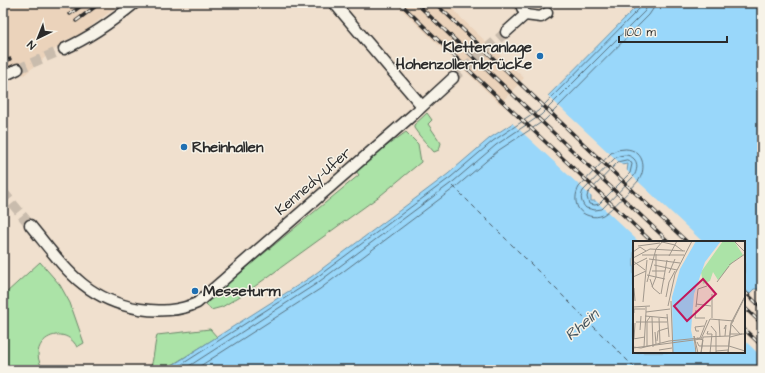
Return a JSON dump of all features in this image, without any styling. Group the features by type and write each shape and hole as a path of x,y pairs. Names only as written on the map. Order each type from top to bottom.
{"street":[{"path":"64,49 79,43 110,24 135,3"},
{"path":"334,3 422,106"},
{"path":"519,3 525,15"},
{"path":"506,32 525,15 541,17 546,12"},
{"path":"3,76 18,69"},
{"name":"Kennedy-Ufer","path":"30,225 72,276 83,285 107,300 132,308 152,311 165,311 193,305 422,106 452,78"}],"shaded area":[{"path":"3,3 70,3 65,6 67,8 73,3 121,3 89,28 66,40 24,75 14,65 3,70"},
{"path":"395,3 450,3 458,15 524,78 500,104"}],"green space":[{"path":"427,113 432,120 428,124 441,143 439,150 434,152 414,128 414,125"},
{"path":"406,132 418,144 421,162 381,195 247,292 222,307 211,310 206,304 228,283 359,175 356,171"},
{"path":"40,262 60,285 70,303 84,343 77,347 71,339 56,335 42,342 39,349 38,358 42,367 39,367 38,370 3,370 3,291 6,293"},
{"path":"210,329 217,337 164,370 150,370 157,335"}],"water":[{"name":"Rhein","path":"640,3 762,3 762,370 165,370 311,277 448,174 490,138 536,108","holes":["628,164 627,171 596,201 591,201 591,196 621,165"]}],"pier":[{"path":"546,94 623,166 593,198 511,122 534,106"},
{"path":"626,169 702,241 638,241 595,199"},
{"path":"758,293 762,297 762,357 745,341 745,307"}],"ferry route":[{"path":"453,186 637,370"}],"tunnel":[{"path":"453,78 506,32"},
{"path":"18,69 64,49"},
{"path":"3,192 30,225"}],"railway":[{"path":"70,14 85,3"},
{"path":"76,21 100,3"},
{"path":"400,3 472,73 651,241"},
{"path":"416,3 668,241"},
{"path":"435,3 686,241"},
{"path":"3,63 10,59"},
{"path":"745,292 762,308"},
{"path":"745,308 762,324"},
{"path":"745,330 762,346"}],"place":[{"name":"Kletteranlage Hohenzollernbrücke","path":"540,56"},
{"name":"Rheinhallen","path":"184,147"},
{"name":"Messeturm","path":"195,291"}]}
